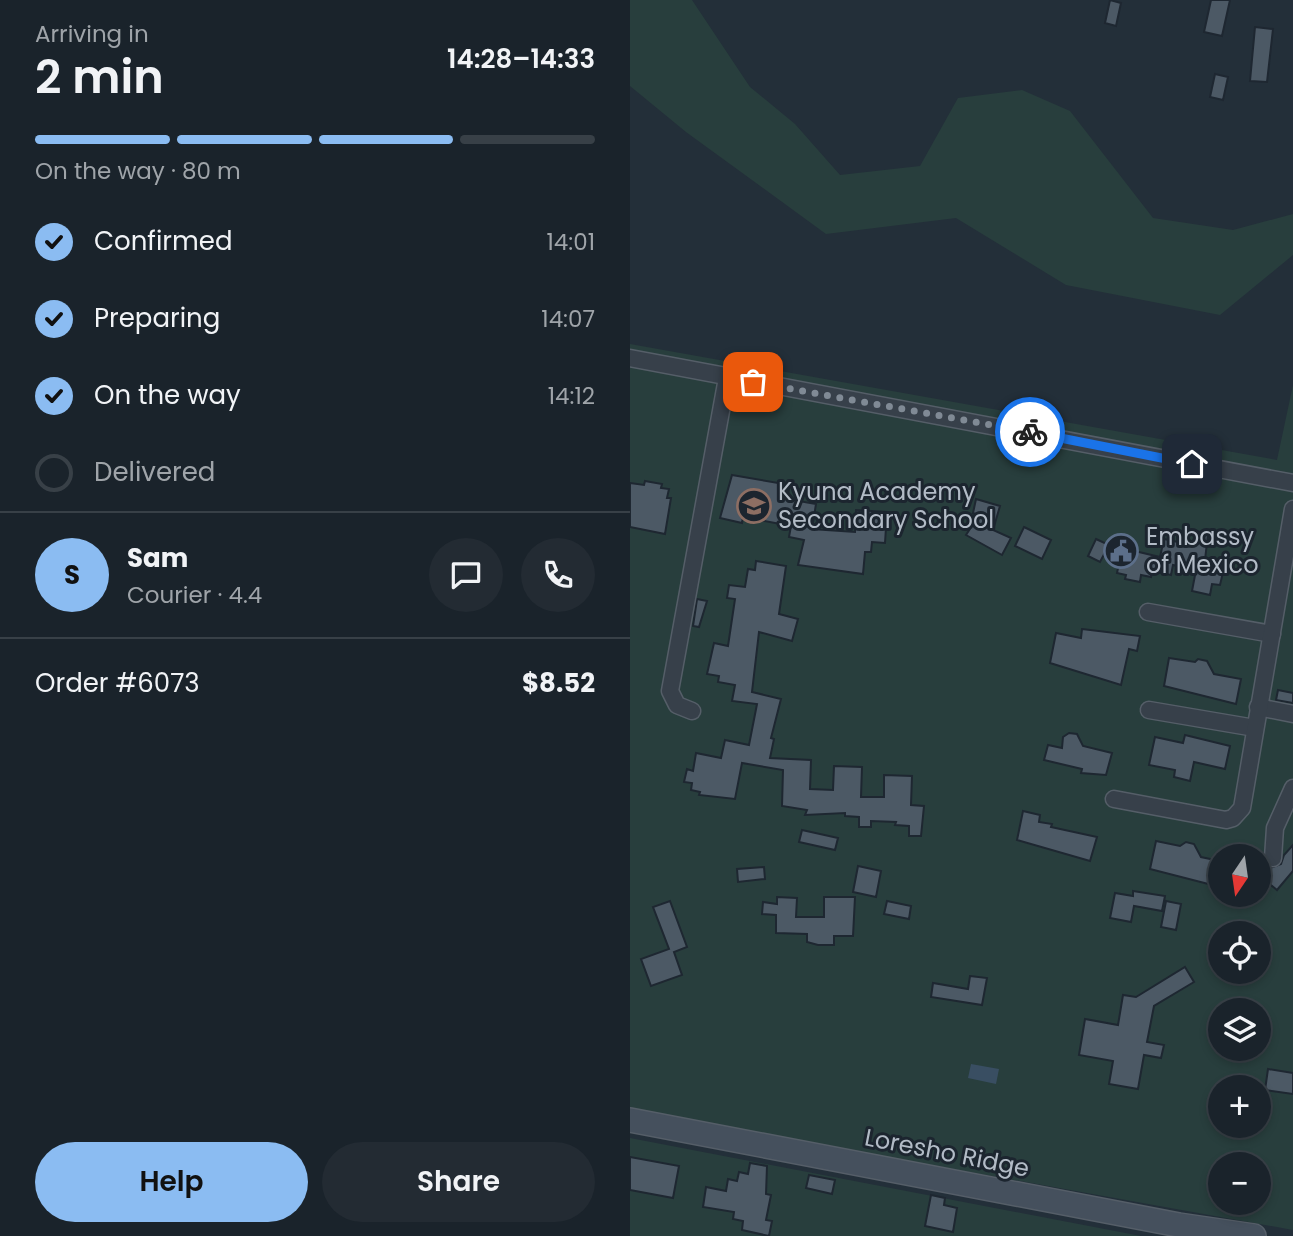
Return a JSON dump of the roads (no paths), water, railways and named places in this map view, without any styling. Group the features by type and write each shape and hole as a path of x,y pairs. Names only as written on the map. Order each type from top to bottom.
{"main road":[{"name":"Loresho Ridge","path":"630,1120 1207,1232 1254,1236"}],"street":[{"path":"630,358 1293,483"},
{"path":"692,711 677,705 670,691 727,378"},
{"path":"1114,799 1215,819 1233,818 1242,808 1293,509"},
{"path":"1149,612 1272,634"},
{"path":"1258,707 1293,714"},
{"path":"1149,710 1255,729"},
{"path":"1273,858 1275,828 1293,788"}],"water":[{"path":"971,1064 999,1069 996,1084 968,1078"}],"place":[{"name":"Kyuna Academy Secondary School","path":"754,506"},
{"name":"Embassy of Mexico","path":"1121,551"}]}
